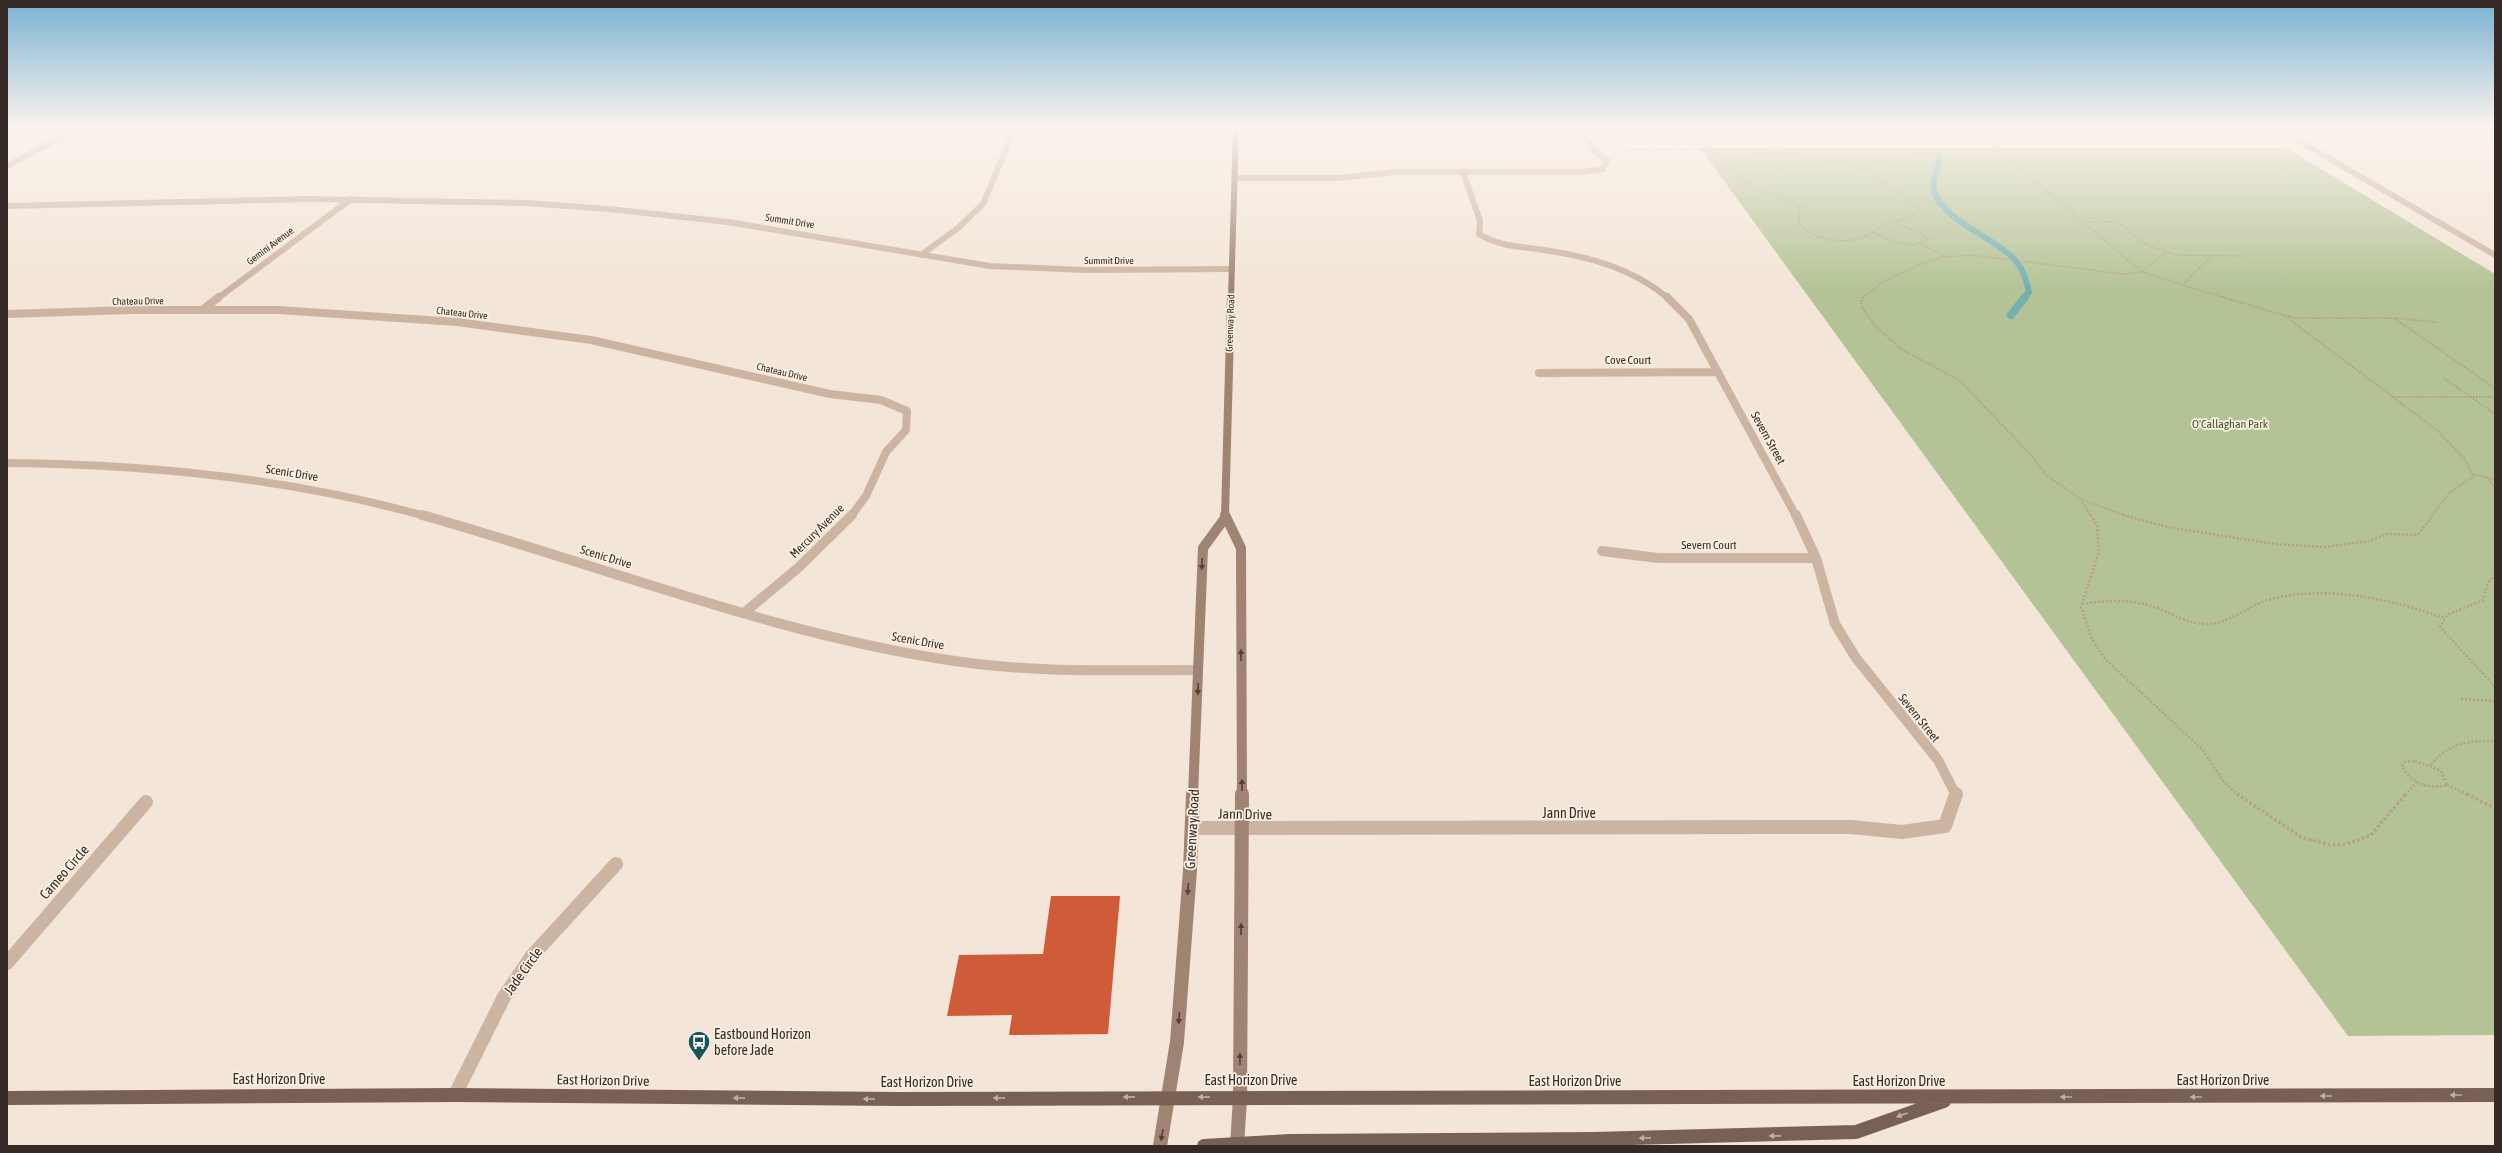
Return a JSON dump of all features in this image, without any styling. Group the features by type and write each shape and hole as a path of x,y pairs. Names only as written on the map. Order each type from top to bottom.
{"main road":[{"name":"East Horizon Drive","path":"7,1098 455,1095 889,1099 1168,1097 1952,1098 2495,1095"},
{"path":"1204,1146 1610,1139 1856,1132 1952,1098"}],"street":[{"path":"921,255 958,228 983,204 992,182"},
{"name":"Greenway Road","path":"1234,182 1225,518 1241,548 1242,828 1240,1098 1237,1145"},
{"name":"Severn Street","path":"1466,182 1480,221 1479,234 1493,244 1568,253 1617,266 1651,284 1672,298 1689,319 1788,497 1816,558 1835,624 1856,658 1938,760 1956,794 1945,826"},
{"path":"2369,182 2495,255"},
{"name":"Summit Drive","path":"7,206 351,199 518,203 659,214 772,228 990,266 1028,269 1232,269"},
{"name":"Gemini Avenue","path":"202,310 351,199"},
{"name":"Chateau Drive","path":"7,314 202,310 336,313 528,330 658,353 830,394 881,400 907,411"},
{"name":"Cove Court","path":"1538,373 1718,372"},
{"name":"Mercury Avenue","path":"744,613 798,568 850,518 866,496 886,452 906,430 907,411"},
{"name":"Scenic Drive","path":"7,463 53,463 186,471 329,493 407,511 744,613 829,636 932,658 981,665 1069,670 1198,670"},
{"name":"Greenway Road","path":"1160,1146 1177,1042 1192,828 1202,548 1225,518"},
{"name":"Severn Court","path":"1602,551 1658,558 1816,558"},
{"name":"Cameo Circle","path":"7,963 146,802"},
{"name":"Jann Drive","path":"1192,828 1851,827 1902,832 1945,826"},
{"name":"Jade Circle","path":"455,1095 504,997 531,957 616,864"}],"path":[{"path":"1746,182 1749,185 1800,205 1799,224 1803,229 1824,238 1836,240 1857,240 1878,228 1914,216 1917,207 1910,199 1879,182"},
{"path":"2035,182 2142,272 2286,316 2394,318 2436,322"},
{"path":"1895,222 1929,238 1921,244"},
{"path":"2083,222 2118,222 2147,245 2165,253 2211,257 2245,256"},
{"path":"1873,232 1898,244 1921,244 1946,256"},
{"path":"2165,253 2142,272 2122,274 1972,255 1946,256 1930,260 1902,272 1871,290 1862,298 1861,305 1865,314 1882,334 1904,351 1959,380 2032,455 2046,476 2081,499 2122,515 2167,527 2275,544 2324,547 2369,541 2386,534 2418,535 2449,493 2455,488 2468,483 2473,477 2464,458 2438,431 2391,397 2286,316"},
{"path":"2182,285 2211,257"},
{"path":"2394,318 2495,388"},
{"path":"2444,378 2495,414"},
{"path":"2391,397 2495,397"},
{"path":"2472,474 2495,479"},
{"path":"2487,477 2495,488"},
{"path":"2081,499 2097,525 2099,538 2099,552 2090,584 2082,604 2083,616 2092,639 2105,659 2203,750 2224,782 2242,799 2301,837 2330,845 2360,841 2371,835 2418,782"},
{"path":"2495,576 2488,582 2483,600 2460,608 2444,618 2440,627 2446,636 2495,687"},
{"path":"2082,604 2111,600 2134,602 2160,609 2189,621 2216,624 2226,621 2253,606 2268,601 2289,597 2320,595 2374,600 2420,609 2444,618"},
{"path":"2461,699 2495,701"},
{"path":"2431,765 2440,751 2453,744 2495,741"},
{"path":"2447,785 2447,778 2431,765 2415,761 2405,762 2402,766 2404,772 2418,782 2439,788 2447,785 2492,807"}],"green space":[{"name":"O'Callaghan Park","path":"1725,182 2342,182 2495,274 2495,1035 2348,1036"}],"building":[{"path":"1051,896 1120,896 1108,1034 1009,1035 1012,1015 947,1016 959,955 1043,954"}],"waterway":[{"path":"1934,182 1935,193 1940,203 1948,212 2005,251 2020,266 2029,292 2024,298"},
{"path":"2011,315 2025,297"}],"place":[{"name":"Eastbound Horizon before Jade","path":"699,1062"}]}
